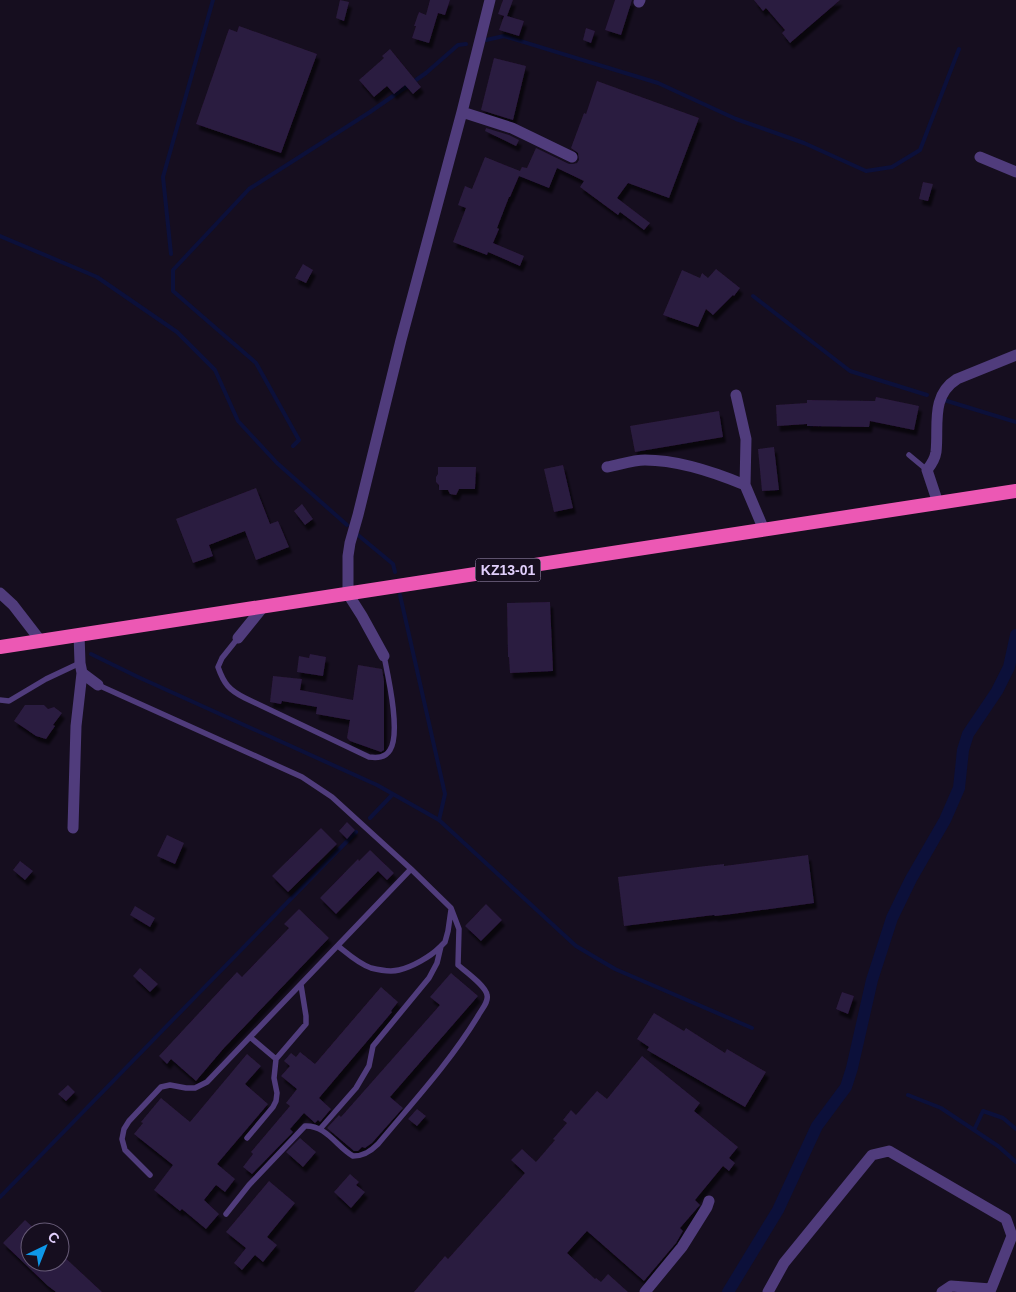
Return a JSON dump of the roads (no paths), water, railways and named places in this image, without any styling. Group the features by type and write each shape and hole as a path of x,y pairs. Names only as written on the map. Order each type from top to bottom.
{"highway":[{"name":"KZ13-01","path":"0,647 1016,491"}],"street":[{"path":"384,656 348,594 350,543 490,0"},
{"path":"462,112 512,128 572,157"},
{"path":"980,157 1016,172"},
{"path":"938,503 927,470 936,454 938,408 941,396 950,384 957,379 1016,355"},
{"path":"736,395 746,439 745,485 764,530"},
{"path":"607,468 643,460 678,464 716,473 745,485"},
{"path":"0,593 13,605 40,640"},
{"path":"238,638 263,607"},
{"path":"73,828 76,726 81,668 79,634"},
{"path":"81,668 98,685"},
{"path":"768,1292 784,1263 872,1155 889,1151 1006,1219 1012,1236 996,1290 951,1286 942,1292"},
{"path":"645,1292 682,1247 707,1208 709,1200"}],"lane":[{"path":"909,455 927,470"},
{"path":"238,638 219,662 218,667 229,688 245,698 369,757 378,758 386,755 390,750 394,731 390,685 384,656"},
{"path":"0,700 9,701 46,679 81,668"},
{"path":"98,685 302,777 332,797 451,908 459,929 458,965 485,990 488,996 484,1006 462,1041 378,1144 368,1153 353,1156 320,1128 305,1126 249,1185 226,1214"},
{"path":"150,1175 125,1150 122,1139 124,1129 129,1121 161,1088 170,1085 195,1088 208,1082 411,870"},
{"path":"320,1128 356,1088 370,1066 373,1046 429,978 445,942 451,908"},
{"path":"338,946 370,968 392,971 417,963 442,946"},
{"path":"247,1138 276,1101 277,1093 274,1078 276,1059 306,1024 301,985"},
{"path":"250,1037 276,1059"}],"waterway":[{"path":"171,254 163,177 213,0"},
{"path":"486,40 504,36 658,83 736,119 804,143 866,171 892,167 920,150 959,49"},
{"path":"293,446 299,440 256,363 173,291 173,270 249,189 370,112 426,73 458,45 466,44"},
{"path":"0,236 97,277 177,332 215,370 238,421 277,463 347,525"},
{"path":"753,296 850,371 927,395"},
{"path":"944,400 1016,422"},
{"path":"358,535 393,564 395,572"},
{"path":"400,595 445,794 439,820"},
{"path":"728,1292 778,1210 817,1126 846,1087 872,980 892,918 911,879 945,820 959,788 963,750 968,734 997,691 1009,667 1016,635"},
{"path":"91,654 377,785 439,820 576,946 615,969 752,1028"},
{"path":"370,818 393,794"},
{"path":"0,1197 356,832"},
{"path":"908,1095 941,1108 998,1146 1016,1162"},
{"path":"974,1130 983,1111 1003,1118 1016,1129"}]}
